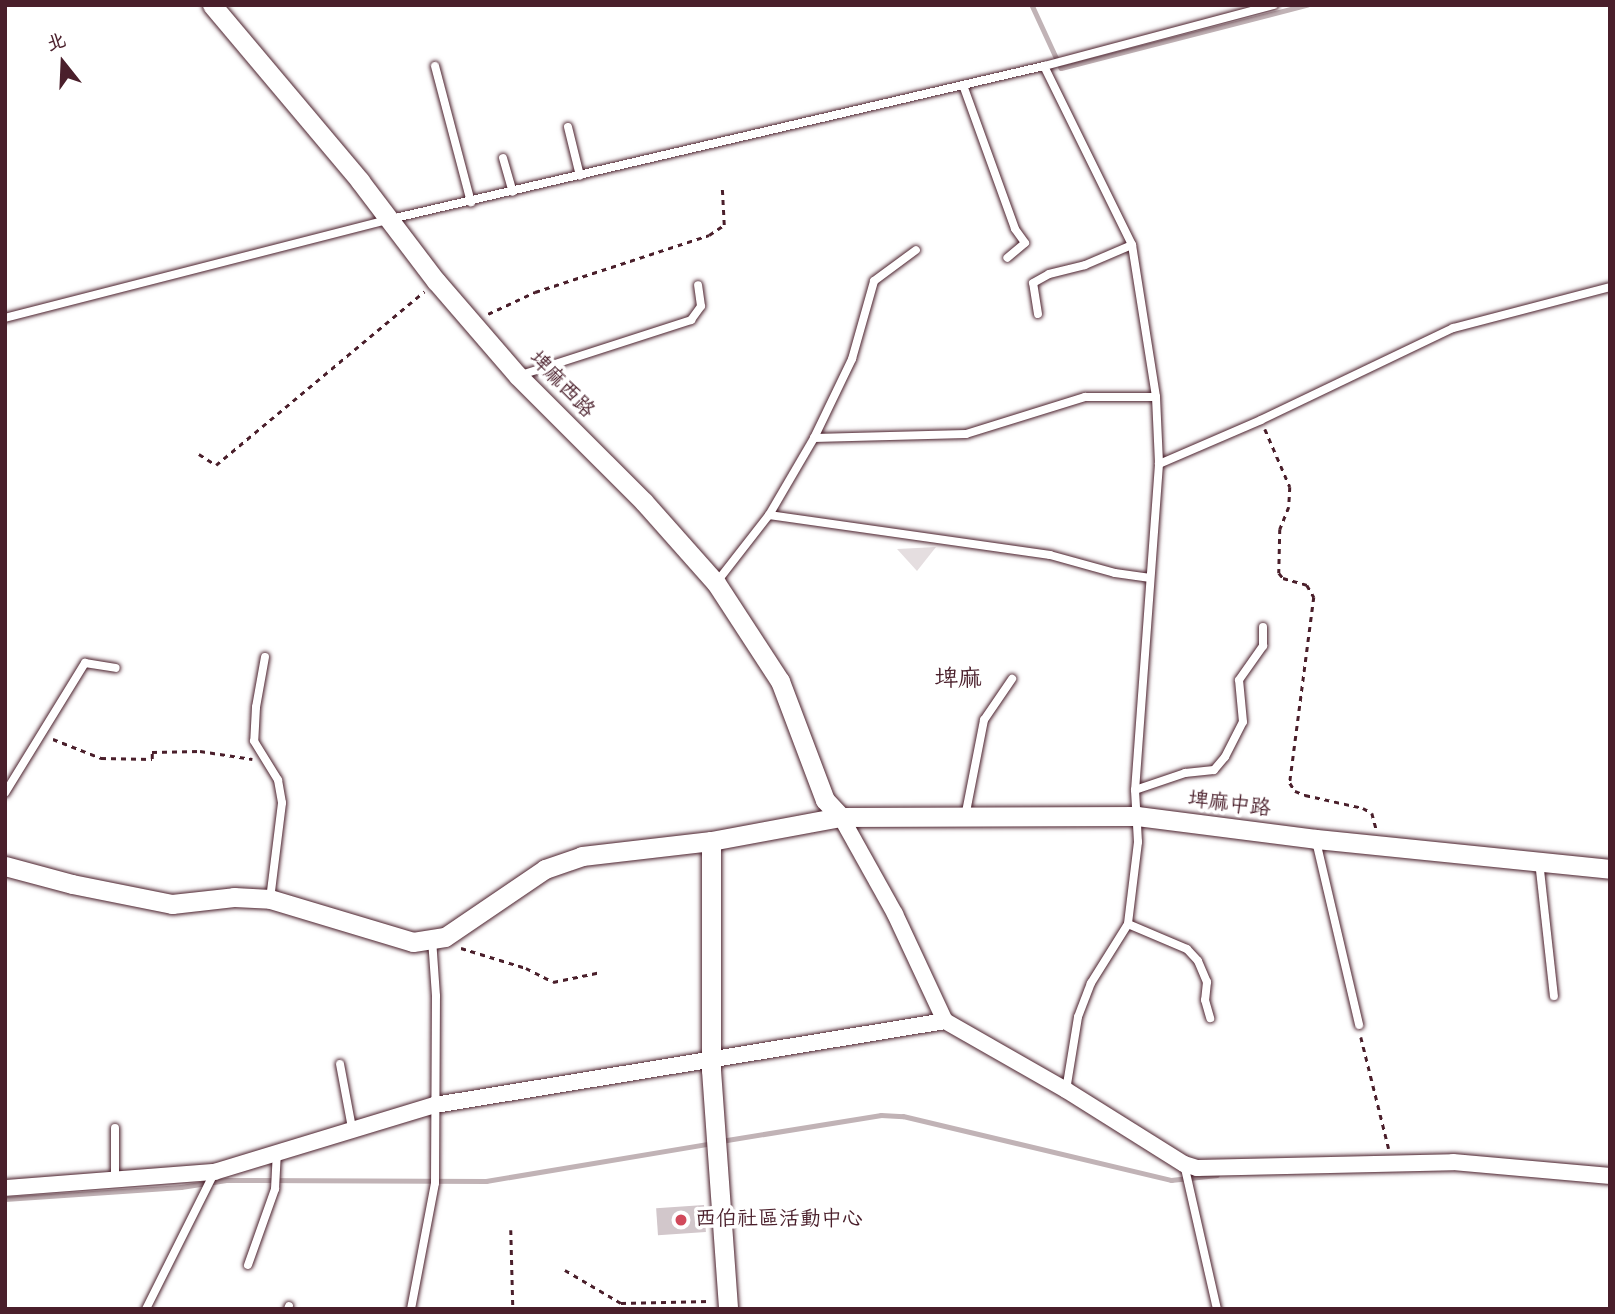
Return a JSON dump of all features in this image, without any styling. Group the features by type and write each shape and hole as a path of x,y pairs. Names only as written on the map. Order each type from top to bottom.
{"street":[{"name":"埤麻西路","path":"212,5 391,219 436,281 474,321 518,376 644,502 716,583 780,681 825,800 841,817"},
{"name":"埤麻中路","path":"438,938 545,869 582,856 711,841 841,817 1137,816 1316,839 1610,869"},
{"path":"841,817 895,914 945,1020 1066,1090 1184,1164 1197,1168 1453,1162 1610,1176"},
{"path":"711,841 714,1142 728,1305"},
{"path":"5,866 72,884 173,904 234,897 270,899 413,942 438,938"},
{"path":"5,1188 214,1172 435,1105 945,1020"}],"lane":[{"path":"5,318 391,219 1048,65 1275,5"},
{"path":"1048,65 1132,245 1156,397 1159,464 1135,790 1138,842 1128,924 1091,983 1078,1017 1066,1090"},
{"path":"435,66 471,202"},
{"path":"964,85 1015,229 1024,243 1007,258"},
{"path":"568,127 580,176"},
{"path":"503,158 513,192"},
{"path":"1038,314 1033,284 1049,274 1085,265 1132,245"},
{"path":"716,583 769,515 814,438 852,359 874,281 916,250"},
{"path":"518,376 691,320 701,306 698,285"},
{"path":"1159,464 1453,328 1610,287"},
{"path":"814,438 966,434 1085,397 1156,397"},
{"path":"769,515 1050,555 1115,573 1149,578"},
{"path":"1135,790 1185,772 1214,770 1225,757 1243,722 1239,680 1263,646 1263,627"},
{"path":"265,657 256,707 254,741 278,780 282,803 270,899"},
{"path":"5,793 44,735 85,663 116,668"},
{"path":"965,817 984,720 1012,679"},
{"path":"1316,839 1359,1026"},
{"path":"1539,861 1554,996"},
{"path":"1128,924 1187,949 1198,961 1207,982 1205,1000 1210,1018"},
{"path":"411,1309 435,1183 438,938"},
{"path":"340,1065 352,1128"},
{"path":"115,1128 115,1181"},
{"path":"248,1265 275,1189 277,1152"},
{"path":"1184,1164 1217,1309"},
{"path":"146,1309 214,1172"}],"path":[{"path":"474,321 535,292 709,235 724,225 722,188"},
{"path":"199,454 216,465 436,281"},
{"path":"1261,419 1290,487 1289,507 1280,529 1279,573 1283,578 1307,585 1314,597 1290,783 1295,791 1305,795 1363,808 1372,813 1379,846"},
{"path":"44,735 102,758 152,758 152,752 200,751 265,760"},
{"path":"438,938 465,950 526,968 552,982 601,972"},
{"path":"1359,1026 1392,1163"},
{"path":"511,1230 513,1309"},
{"path":"565,1270 621,1303 728,1305"}],"shaded area":[{"path":"936,547 917,571 897,549"}],"building":[{"name":"西伯社區活動中心","path":"704,1205 706,1232 658,1235 656,1208"}],"waterway":[{"path":"1032,5 1061,68 1307,5"},
{"path":"721,1141 881,1115 903,1116 1171,1180 1217,1175"},
{"path":"5,1199 181,1187 227,1180 486,1181 712,1143"}],"place":[{"name":"西伯社區活動中心","path":"681,1220"}],"district":[{"name":"埤麻","path":"958,680"}]}
